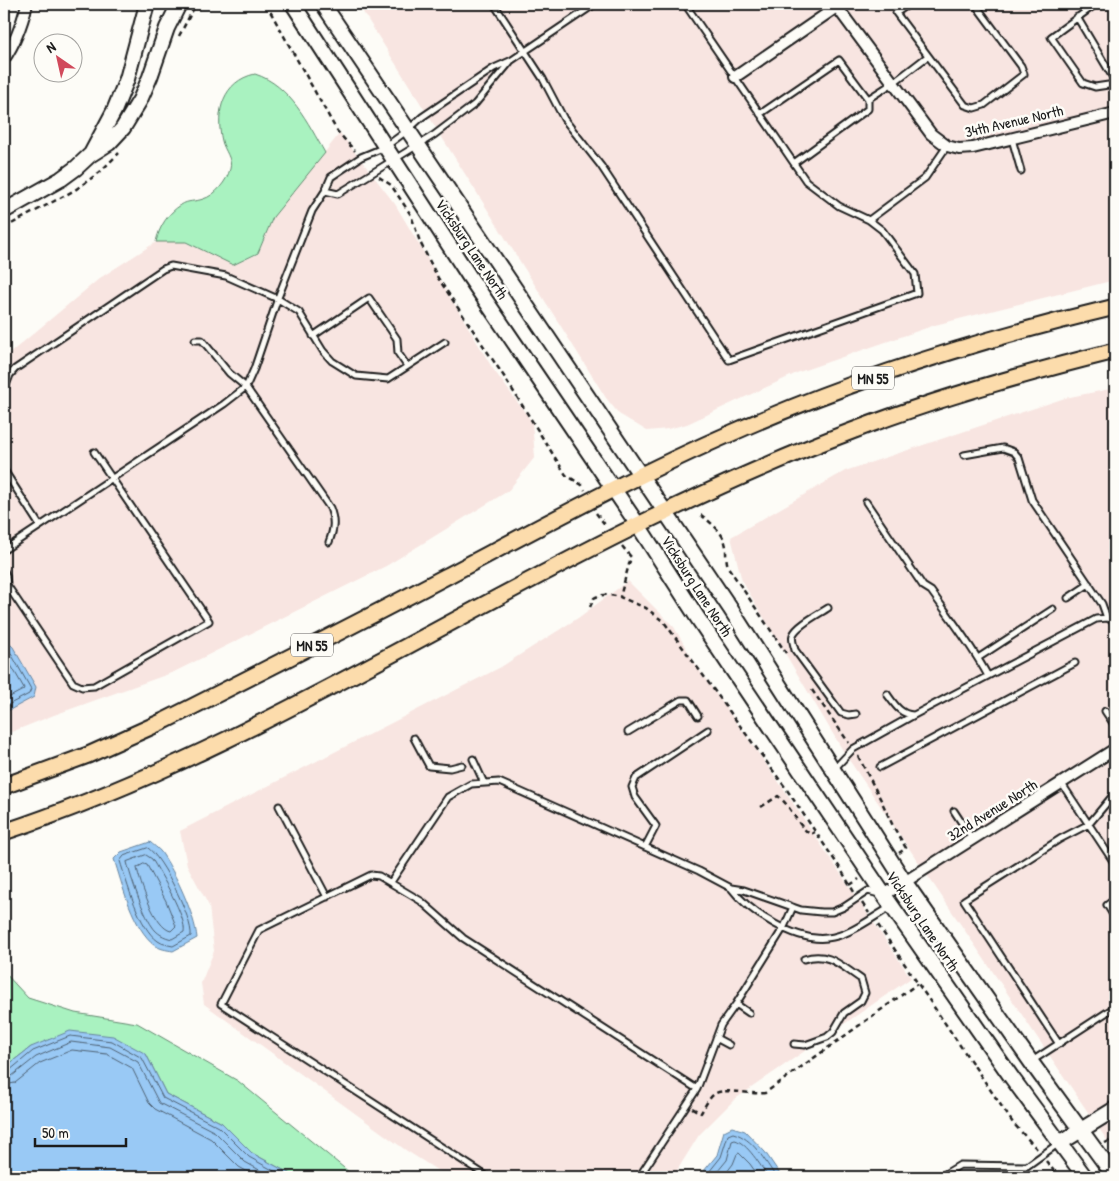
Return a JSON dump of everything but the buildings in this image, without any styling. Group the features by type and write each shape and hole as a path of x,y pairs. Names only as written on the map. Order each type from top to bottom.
{"main road":[{"path":"90,155 114,111 127,79 146,4"},
{"path":"4,211 61,179 90,155 109,144 132,116 150,77 179,4"},
{"name":"Vicksburg Lane North","path":"293,4 393,160 884,895 1012,1078 1085,1177"},
{"name":"Vicksburg Lane North","path":"323,4 730,608 904,881 1031,1062 1115,1176"},
{"name":"MN 55","path":"4,786 88,755 166,720 641,474 735,431 843,388 950,352 1071,318 1115,308"},
{"path":"4,832 113,792 189,757 297,704 638,525 775,462 855,430 962,393 1063,364 1115,352"},
{"path":"1060,1143 1115,1109"}],"street":[{"path":"4,59 22,24 26,4"},
{"path":"735,76 838,5"},
{"name":"34th Avenue North","path":"838,5 931,134 947,146 959,149 973,148 1115,113"},
{"name":"32nd Avenue North","path":"884,895 1115,750"}],"lane":[{"path":"494,4 526,51 564,119 601,166 729,360 917,293 915,274 882,230 869,220 838,206 806,181 685,4"},
{"path":"4,550 216,409 246,386 312,211 325,191 331,177 361,157 385,147 422,117 494,68 512,60 595,4"},
{"path":"909,4 896,13 965,105 974,108 984,105 1024,74 975,4"},
{"path":"1077,17 1115,83 1095,87 1083,83 1051,37 1077,17 1096,4"},
{"path":"868,99 893,83 928,56"},
{"path":"325,191 338,194 434,135 475,104 512,60"},
{"path":"760,114 838,60 868,99 868,109 794,163"},
{"path":"1012,139 1021,171"},
{"path":"869,220 925,178 947,146"},
{"path":"4,391 10,375 15,369 163,269 171,266 226,276 278,299 299,312 323,351 332,361 356,376 388,378 445,342"},
{"path":"313,336 369,298 397,339 398,353 407,366"},
{"path":"195,340 202,340 229,373 246,386 330,508 334,517 334,529 329,542"},
{"path":"964,455 1003,448 1014,452 1019,458 1032,500 1102,604 1107,618"},
{"path":"4,571 6,585 73,683 82,687 94,686 209,621 94,452"},
{"path":"4,470 40,526"},
{"path":"866,502 923,586 931,591 978,658 988,676"},
{"path":"1068,598 1089,584"},
{"path":"828,608 797,629 793,636 793,642 796,650 841,713 856,714"},
{"path":"978,658 1053,609"},
{"path":"834,769 853,749 1096,619 1107,618 1115,622"},
{"path":"880,767 1074,663"},
{"path":"887,694 899,710 914,715"},
{"path":"628,732 681,700 688,700 698,716"},
{"path":"1105,711 1115,726"},
{"path":"645,847 656,826 635,797 632,787 636,778 708,730"},
{"path":"414,738 429,766 450,768 462,764"},
{"path":"473,759 484,783"},
{"path":"391,882 448,798 472,784 499,782 699,871 731,888 744,890 801,910 820,912 832,912 844,907 868,892 884,895 888,908 853,930 827,938 798,935 770,921 737,897 731,888"},
{"path":"1062,784 1115,864"},
{"path":"1059,1044 964,900 1060,839 1089,824 1115,792"},
{"path":"1109,800 1115,808"},
{"path":"279,806 327,897"},
{"path":"954,811 974,840"},
{"path":"488,1177 221,1004 259,930 371,875 379,876 421,901 464,938 698,1089"},
{"path":"1115,899 1107,905 1115,918"},
{"path":"639,1177 698,1089 722,1025 784,927 793,907"},
{"path":"794,1044 805,1045 827,1037 833,1032 844,1013 862,1001 865,993 861,979 830,959 819,956 804,959"},
{"path":"736,1004 749,1013"},
{"path":"1031,1062 1115,1007"},
{"path":"716,1038 729,1045"},
{"path":"940,1177 960,1165 1027,1166 1060,1143"}],"path":[{"path":"266,4 337,131 361,157"},
{"path":"371,172 391,185 411,215 420,242 438,278 505,378 566,475 582,485 592,500 597,516 631,557 620,597"},
{"path":"701,515 715,526 720,533 726,545 728,567 789,657"},
{"path":"590,607 594,598 599,596 620,597 646,608 664,622 785,787 872,918 1013,1123 1031,1141 1054,1171 1062,1177"},
{"path":"810,688 853,749 878,792 893,826 906,848 890,859"},
{"path":"761,808 778,796 787,805 805,831 810,834 815,832"},
{"path":"850,885 869,872"},
{"path":"686,1106 701,1113 709,1099 716,1093 765,1093 917,984"}],"shaded area":[{"path":"358,4 864,4 867,7 870,4 1115,4 1115,280 935,325 799,372 687,424 668,429 647,431 619,414 606,398"},
{"path":"340,133 395,204 493,369 532,422 535,457 508,491 386,566 174,672 4,735 4,358 100,278 156,242 185,242 233,265 258,254 273,217"},
{"path":"1115,388 1115,1152 845,754 742,581 731,537 845,471 1065,398"},
{"path":"628,581 674,627 697,667 778,781 911,978 735,1099 699,1135 673,1177 448,1177 407,1151 204,1004 201,983 214,951 209,906 187,865 180,831 501,667 578,618"}],"green space":[{"path":"255,74 267,79 278,87 297,106 325,153 273,217 258,253 233,265 186,242 156,242 162,226 176,208 184,203 200,200 212,195 226,178 231,165 220,130 221,109 224,99 235,83"},
{"path":"4,972 28,998 75,1013 137,1023 238,1081 355,1177 296,1177 252,1153 222,1123 166,1094 146,1054 31,1047 4,1068"}],"water":[{"path":"6,640 13,647 36,687 34,697 4,713 4,641"},
{"path":"150,842 161,852 172,871 188,906 197,938 173,951 157,946 147,938 140,928 129,905 114,859 121,852"},
{"path":"70,1031 113,1036 146,1054 166,1094 222,1123 252,1153 296,1177 4,1177 4,1068 31,1047"},
{"path":"732,1127 745,1131 765,1152 782,1177 699,1177 717,1155 724,1131"}]}
